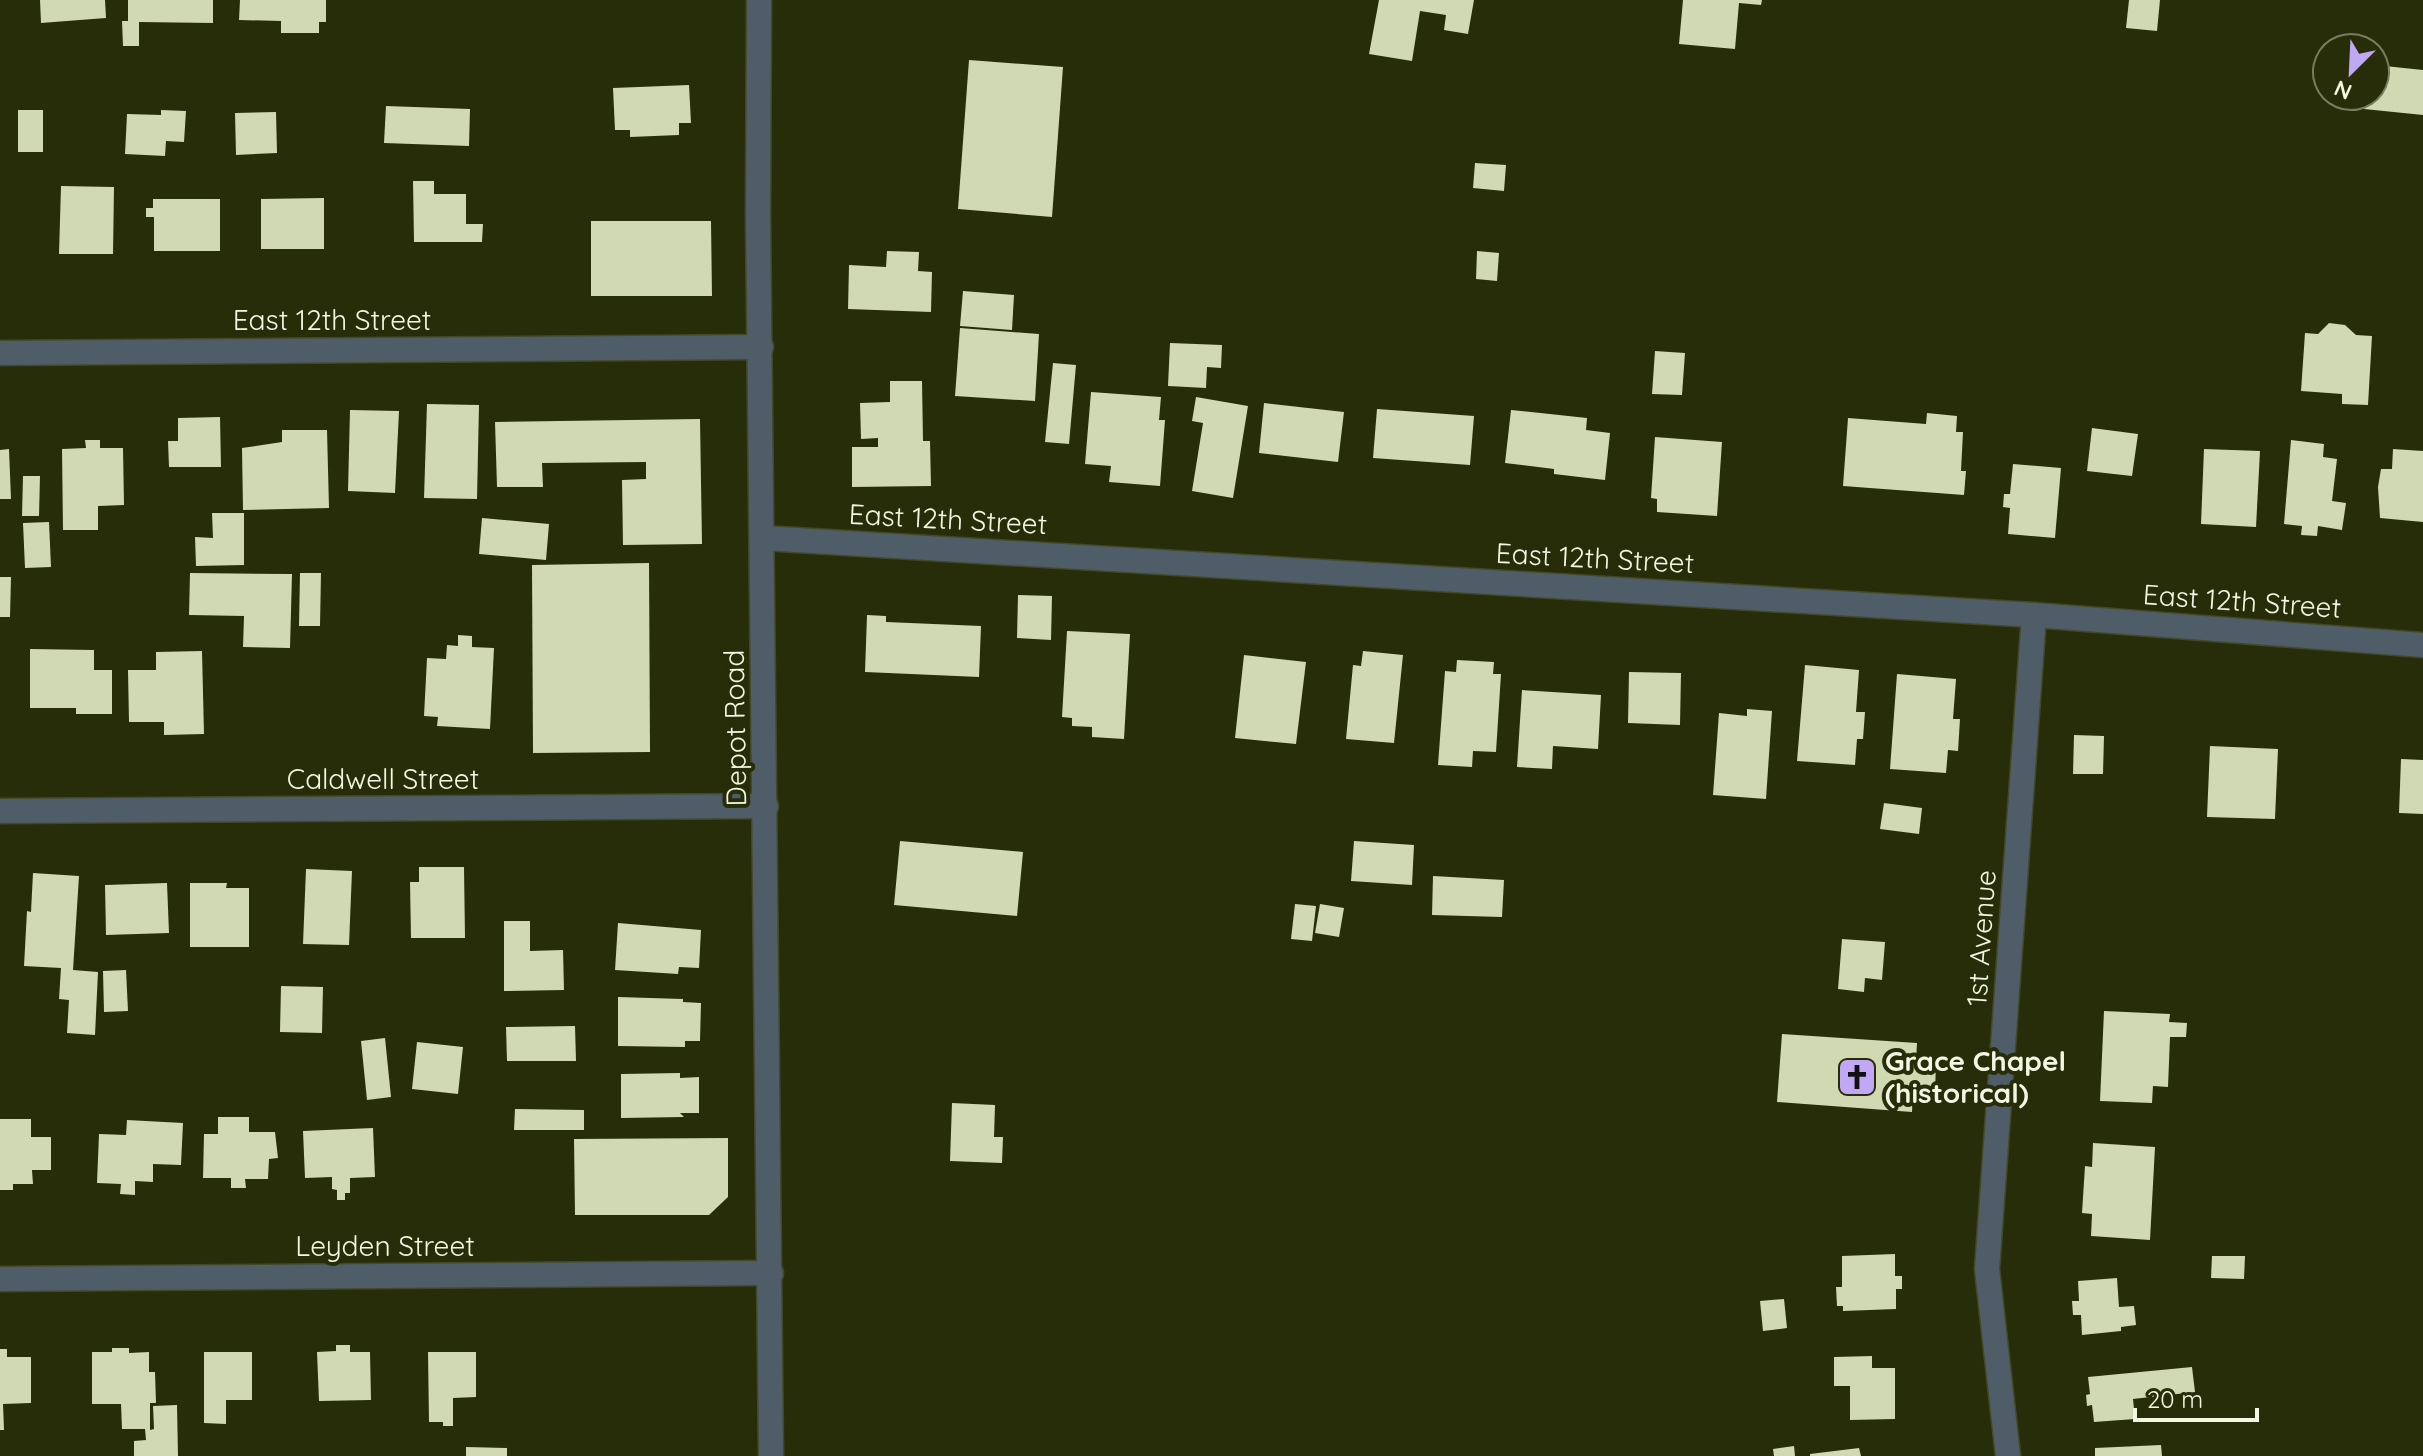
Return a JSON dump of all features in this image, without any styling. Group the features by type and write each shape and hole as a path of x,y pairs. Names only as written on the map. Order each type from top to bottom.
{"street":[{"name":"Depot Road","path":"759,0 771,1456"},
{"name":"East 12th Street","path":"0,353 761,347"},
{"name":"East 12th Street","path":"763,538 2034,615 2423,645"},
{"name":"1st Avenue","path":"2008,1456 1987,1269 2034,615"},
{"name":"Caldwell Street","path":"0,811 766,806"},
{"name":"Leyden Street","path":"0,1279 771,1273"}],"building":[{"path":"40,0 105,0 106,18 41,23"},
{"path":"128,0 213,0 213,23 139,22 139,46 123,46 122,21 128,21"},
{"path":"240,0 326,0 326,22 319,22 319,33 281,33 281,21 239,20"},
{"path":"1379,0 1474,0 1468,34 1444,30 1446,15 1420,11 1412,61 1369,54"},
{"path":"1683,0 1762,0 1761,5 1739,3 1735,49 1679,44"},
{"path":"2129,0 2160,0 2157,31 2126,28"},
{"path":"969,60 1063,67 1052,217 958,209"},
{"path":"2391,67 2423,70 2423,115 2391,112"},
{"path":"689,85 691,123 679,123 679,135 630,137 630,130 615,130 613,88"},
{"path":"386,106 470,109 469,146 384,143"},
{"path":"18,110 43,110 43,152 18,152"},
{"path":"161,110 186,111 184,142 166,141 165,156 125,154 127,114 161,115"},
{"path":"276,112 277,153 236,155 235,113"},
{"path":"1475,163 1506,165 1504,191 1473,188"},
{"path":"413,181 434,181 434,194 466,194 466,224 483,224 482,242 414,242"},
{"path":"61,186 114,187 113,254 59,254"},
{"path":"324,198 324,249 261,249 261,199"},
{"path":"153,199 220,199 220,251 154,251 154,217 146,217 146,208 153,208"},
{"path":"591,221 711,221 712,296 591,296"},
{"path":"887,251 919,252 918,271 932,272 931,312 848,309 849,265 886,267"},
{"path":"1477,251 1499,253 1497,281 1476,279"},
{"path":"963,291 1014,295 1012,330 960,326"},
{"path":"2329,323 2345,325 2356,335 2372,336 2368,405 2342,404 2342,394 2301,391 2305,333 2318,334"},
{"path":"960,328 1039,334 1035,401 955,396"},
{"path":"1170,343 1222,345 1221,368 1207,367 1206,388 1168,386"},
{"path":"1655,351 1685,353 1682,395 1652,394"},
{"path":"1053,363 1076,365 1069,444 1045,442"},
{"path":"890,381 922,381 923,441 930,441 931,486 852,487 852,447 878,447 878,438 861,439 860,403 890,402"},
{"path":"1091,392 1161,397 1159,420 1165,420 1160,486 1109,482 1111,466 1085,464"},
{"path":"1196,397 1248,406 1233,498 1192,491 1203,423 1192,421"},
{"path":"1264,403 1344,412 1338,462 1259,453"},
{"path":"427,404 479,405 477,499 424,498"},
{"path":"1377,409 1474,416 1470,465 1373,458"},
{"path":"350,410 399,411 395,493 348,491"},
{"path":"1511,410 1587,418 1586,430 1610,433 1605,480 1554,474 1554,469 1505,463"},
{"path":"1927,413 1957,416 1956,432 1963,432 1961,471 1966,471 1964,495 1843,486 1848,418 1926,424"},
{"path":"220,417 221,467 169,467 168,441 178,441 178,418"},
{"path":"700,419 702,544 623,545 622,480 646,479 646,462 542,463 543,487 497,487 495,422"},
{"path":"2092,428 2138,434 2132,476 2087,471"},
{"path":"282,430 327,430 329,508 243,510 242,448 282,442"},
{"path":"1655,437 1722,442 1717,516 1657,512 1657,499 1651,498"},
{"path":"85,440 100,440 100,448 123,448 124,505 98,506 98,530 63,530 62,449 86,448"},
{"path":"2291,440 2324,444 2323,457 2337,459 2332,501 2346,503 2342,530 2318,526 2317,536 2301,535 2302,526 2284,524"},
{"path":"9,449 11,499 0,499 0,450"},
{"path":"2204,449 2260,451 2256,527 2201,524"},
{"path":"2393,449 2423,451 2423,522 2380,518 2378,487 2381,469 2392,469"},
{"path":"2013,464 2061,468 2055,538 2008,534 2010,508 2003,507 2004,494 2010,494"},
{"path":"23,476 40,476 39,516 22,516"},
{"path":"212,513 244,513 244,565 196,566 195,537 213,538"},
{"path":"482,518 549,524 546,560 479,554"},
{"path":"49,522 51,567 25,568 23,523"},
{"path":"649,563 650,752 533,753 532,565"},
{"path":"190,573 292,574 290,648 243,647 244,616 189,615"},
{"path":"300,573 321,573 320,626 299,626"},
{"path":"0,577 11,577 10,617 0,617"},
{"path":"1018,595 1052,596 1051,640 1017,638"},
{"path":"867,615 886,616 886,622 981,626 979,677 865,672"},
{"path":"1067,631 1130,634 1124,739 1092,737 1092,727 1072,726 1072,718 1062,717"},
{"path":"458,635 472,636 472,647 494,648 490,729 437,726 438,717 424,716 427,658 446,659 447,645 458,646"},
{"path":"30,649 94,650 94,670 112,670 112,714 76,714 76,708 30,708"},
{"path":"202,651 204,734 164,735 164,722 129,722 128,670 156,670 156,652"},
{"path":"1363,651 1403,655 1394,743 1346,739 1353,665 1361,666"},
{"path":"1244,655 1306,662 1296,744 1235,738"},
{"path":"1457,660 1494,662 1493,674 1501,674 1496,752 1473,751 1472,767 1438,765 1445,671 1456,672"},
{"path":"1805,665 1859,670 1856,712 1865,712 1863,739 1857,739 1855,765 1797,761"},
{"path":"1629,672 1681,673 1680,725 1628,723"},
{"path":"1897,674 1956,679 1953,719 1960,719 1958,751 1948,750 1946,773 1890,769"},
{"path":"1522,690 1601,695 1598,749 1553,746 1552,769 1517,767"},
{"path":"1747,709 1772,711 1766,799 1713,795 1719,713 1747,716"},
{"path":"2074,735 2104,736 2103,774 2073,774"},
{"path":"2210,746 2278,749 2275,819 2207,817"},
{"path":"2401,759 2423,760 2423,814 2399,813"},
{"path":"1884,803 1922,808 1919,834 1880,829"},
{"path":"900,841 1023,852 1017,916 894,905"},
{"path":"1354,841 1414,845 1412,885 1351,881"},
{"path":"419,867 464,867 465,938 411,938 410,882 419,882"},
{"path":"306,869 352,871 349,945 303,944"},
{"path":"33,873 79,876 73,970 98,972 95,1035 67,1033 69,1000 59,999 61,968 24,966"},
{"path":"1433,876 1504,880 1502,917 1432,915"},
{"path":"167,883 169,933 106,935 105,885"},
{"path":"190,883 227,883 226,888 249,888 249,947 190,947"},
{"path":"1295,904 1316,906 1312,941 1291,939"},
{"path":"1320,904 1344,908 1339,937 1315,933"},
{"path":"504,921 530,921 530,951 563,950 564,990 504,991"},
{"path":"618,923 701,930 699,968 679,967 678,974 615,970"},
{"path":"1842,939 1885,942 1882,980 1865,978 1864,992 1838,989"},
{"path":"126,970 128,1011 104,1012 103,971"},
{"path":"281,986 323,987 322,1033 280,1032"},
{"path":"618,997 683,999 683,1002 701,1003 700,1041 685,1041 685,1047 618,1046"},
{"path":"2104,1011 2170,1014 2169,1022 2187,1023 2186,1037 2170,1037 2168,1087 2153,1086 2152,1103 2100,1101"},
{"path":"575,1026 576,1061 507,1061 506,1027"},
{"name":"Grace Chapel (historical)","path":"1782,1034 1917,1043 1916,1062 1936,1063 1935,1092 1913,1091 1912,1112 1777,1102"},
{"path":"385,1038 391,1097 367,1100 361,1041"},
{"path":"417,1042 463,1047 458,1094 412,1089"},
{"path":"680,1073 680,1078 699,1077 699,1113 680,1113 684,1117 621,1118 621,1074"},
{"path":"952,1103 995,1105 994,1137 1003,1137 1002,1163 950,1161"},
{"path":"515,1109 584,1110 584,1130 514,1130"},
{"path":"218,1117 249,1117 249,1132 275,1132 278,1158 269,1159 268,1179 245,1179 246,1188 231,1188 231,1178 203,1178 204,1134 218,1134"},
{"path":"0,1119 31,1119 31,1137 51,1137 51,1170 32,1170 33,1184 13,1184 13,1190 0,1190"},
{"path":"127,1120 183,1123 181,1165 153,1164 153,1182 135,1181 135,1195 120,1194 121,1184 97,1183 99,1134 126,1135"},
{"path":"373,1128 375,1177 350,1178 350,1193 345,1193 345,1200 337,1200 337,1190 332,1189 332,1177 305,1178 303,1131"},
{"path":"728,1138 728,1197 709,1215 575,1215 574,1139"},
{"path":"2093,1143 2155,1147 2150,1240 2091,1236 2092,1214 2082,1213 2085,1166 2092,1167"},
{"path":"1895,1254 1895,1276 1902,1276 1902,1289 1896,1289 1896,1309 1843,1311 1843,1306 1837,1306 1836,1287 1842,1287 1842,1256"},
{"path":"2212,1256 2245,1256 2244,1279 2211,1278"},
{"path":"2117,1278 2119,1307 2134,1306 2136,1325 2121,1327 2121,1331 2082,1335 2081,1315 2073,1315 2072,1301 2079,1301 2078,1281"},
{"path":"1784,1299 1787,1328 1763,1331 1760,1301"},
{"path":"336,1345 350,1345 350,1352 370,1352 371,1400 319,1401 317,1352 336,1351"},
{"path":"112,1348 129,1348 129,1353 149,1352 149,1372 155,1372 156,1403 150,1403 150,1430 154,1429 153,1406 177,1405 178,1456 134,1456 134,1441 146,1440 145,1429 122,1429 121,1404 92,1404 92,1352 112,1352"},
{"path":"0,1349 7,1349 7,1357 31,1357 31,1403 3,1404 4,1430 0,1430"},
{"path":"204,1352 252,1352 252,1400 226,1400 226,1424 204,1423"},
{"path":"428,1352 476,1352 476,1397 453,1398 453,1426 429,1422"},
{"path":"1872,1356 1872,1368 1895,1368 1895,1419 1850,1420 1850,1386 1834,1386 1834,1357"},
{"path":"2192,1367 2195,1392 2133,1399 2135,1419 2094,1422 2092,1405 2087,1406 2086,1395 2090,1394 2088,1377"},
{"path":"2161,1445 2162,1456 2095,1456 2095,1448"},
{"path":"1794,1446 1795,1456 1774,1456 1773,1449"},
{"path":"466,1447 507,1448 507,1456 466,1456"},
{"path":"1859,1448 1861,1456 1810,1456 1810,1454"}],"place":[{"name":"Grace Chapel (historical)","path":"1857,1077"}]}
